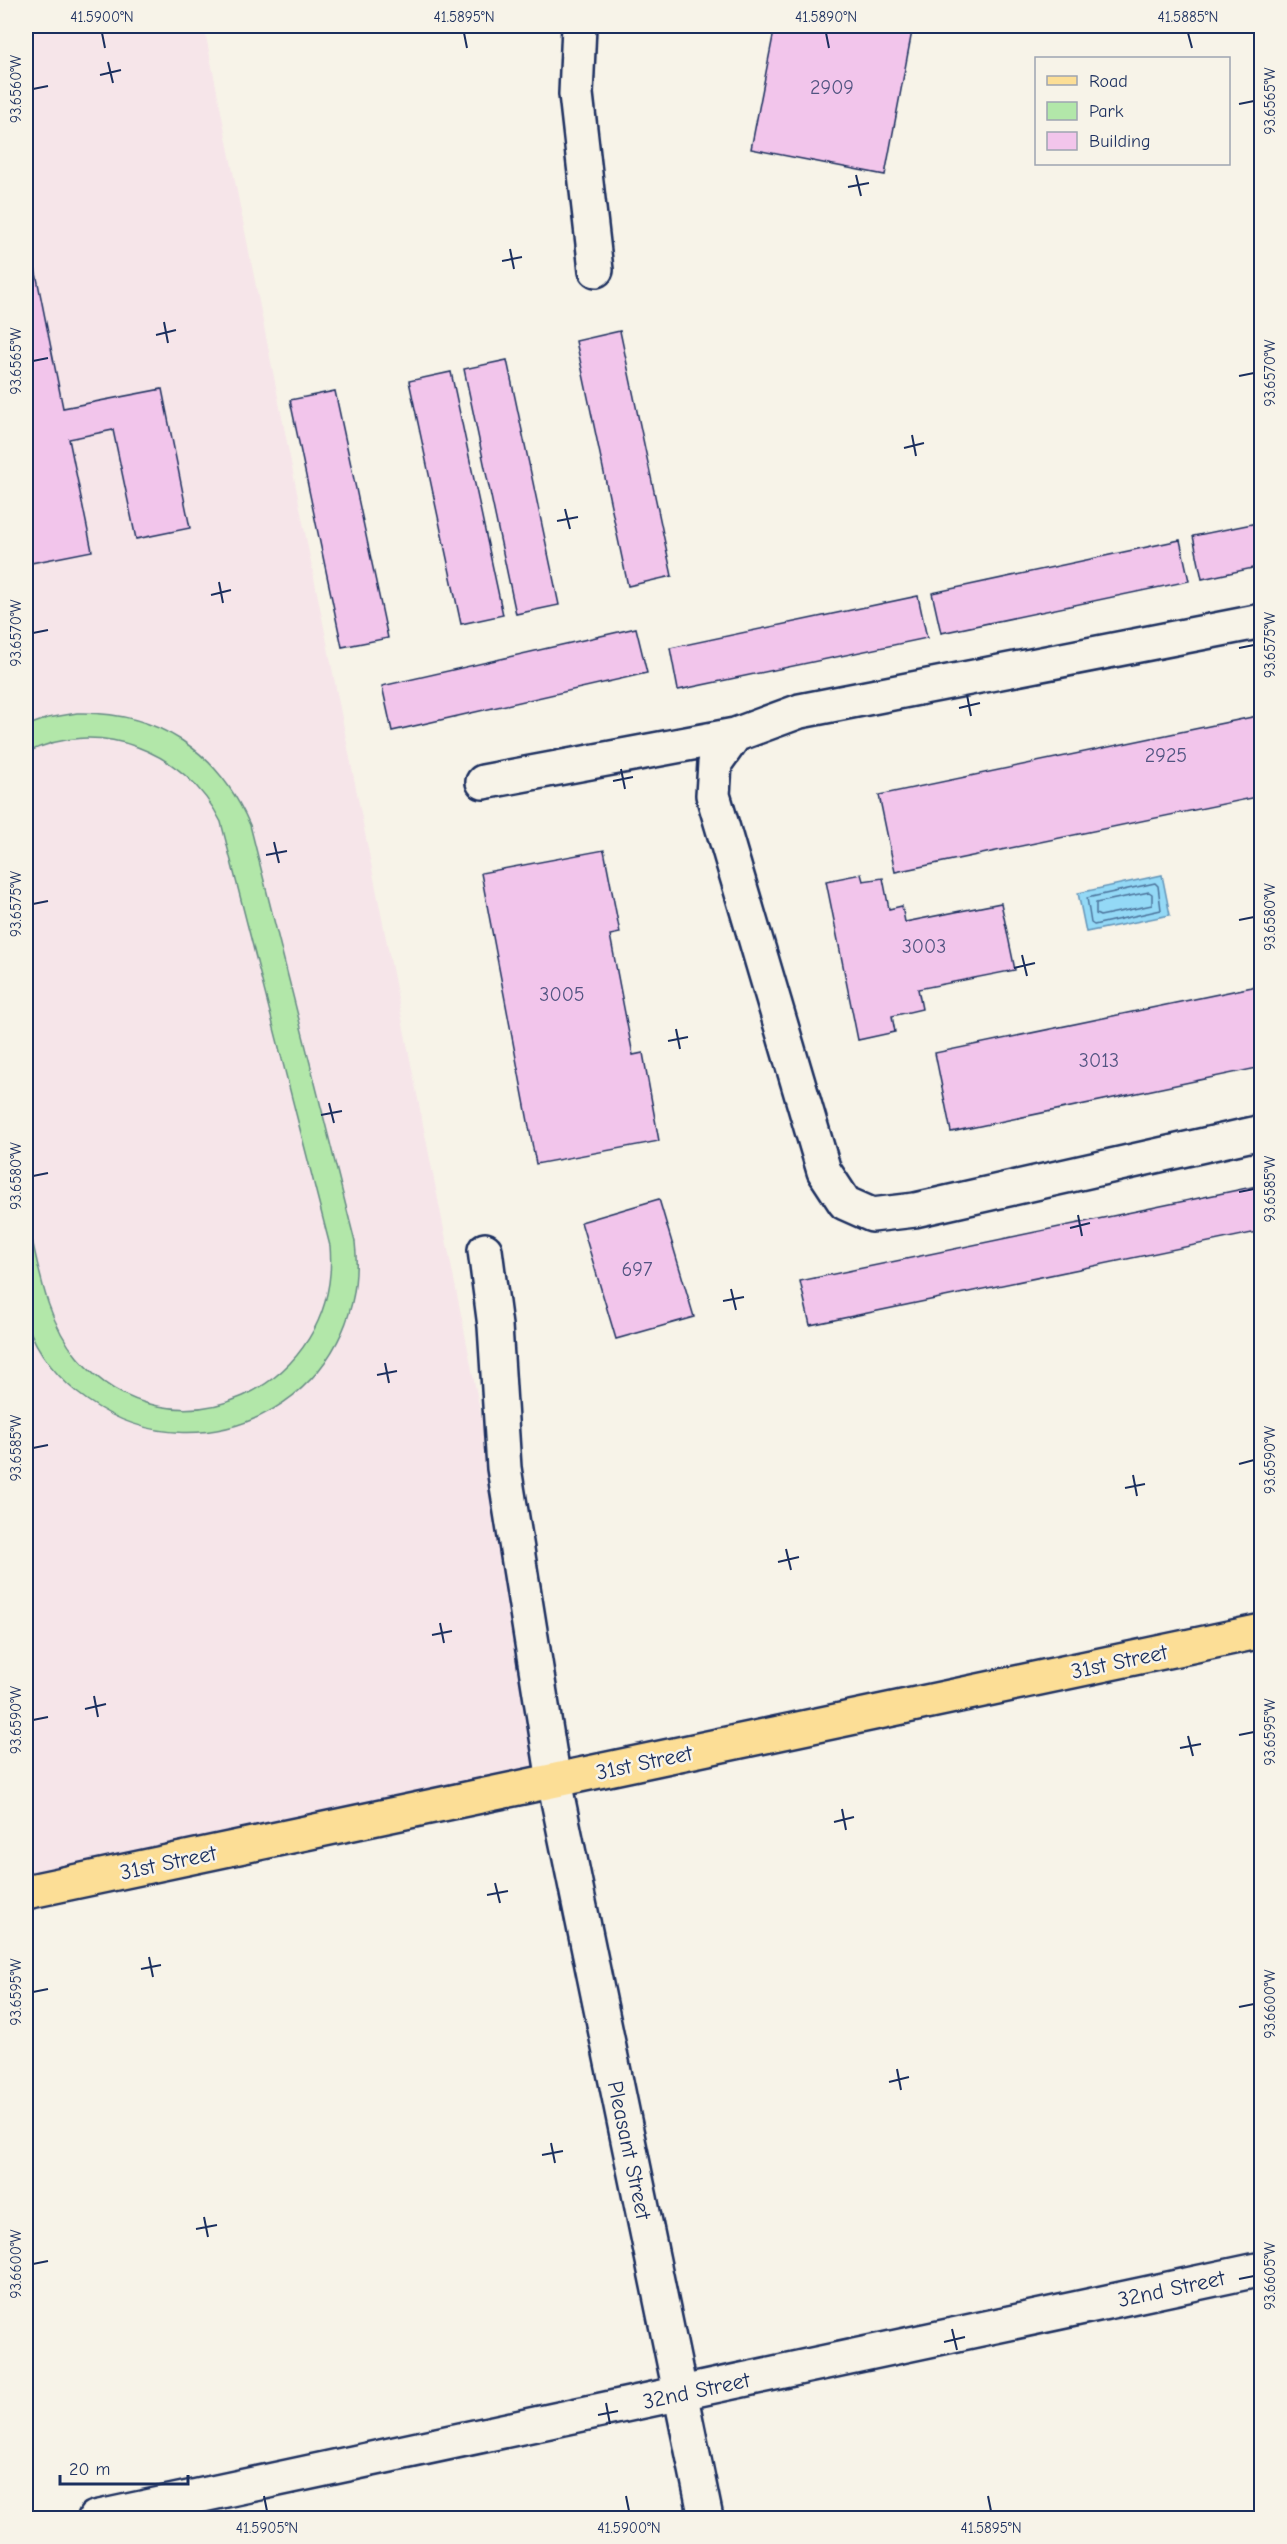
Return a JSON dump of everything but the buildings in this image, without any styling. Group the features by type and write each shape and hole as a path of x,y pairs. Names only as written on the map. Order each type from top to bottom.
{"main road":[{"name":"31st Street","path":"26,1892 1262,1631"}],"street":[{"path":"578,26 576,94 596,270"},
{"path":"483,782 735,735 800,711 1262,621"},
{"path":"735,735 715,763 713,795 824,1171 845,1203 872,1215 915,1210 1262,1132"},
{"name":"Pleasant Street","path":"485,1250 495,1326 504,1468 554,1780 706,2518"},
{"name":"32nd Street","path":"95,2518 1262,2269"}],"shaded area":[{"path":"26,26 204,26 554,1781 26,1892"}],"green space":[{"path":"77,713 106,714 134,719 182,740 221,776 237,799 250,825 355,1242 353,1295 337,1342 310,1380 273,1409 230,1427 183,1433 134,1424 87,1400 59,1376 43,1356 27,1322 25,1309 26,1213 44,1288 57,1325 66,1342 77,1357 115,1390 158,1406 202,1408 243,1396 280,1373 309,1339 326,1296 330,1246 221,822 206,797 186,776 163,759 137,747 110,740 82,738 54,742 26,753 26,726 48,718"}],"water":[{"path":"1162,875 1170,915 1086,932 1078,893"}]}
